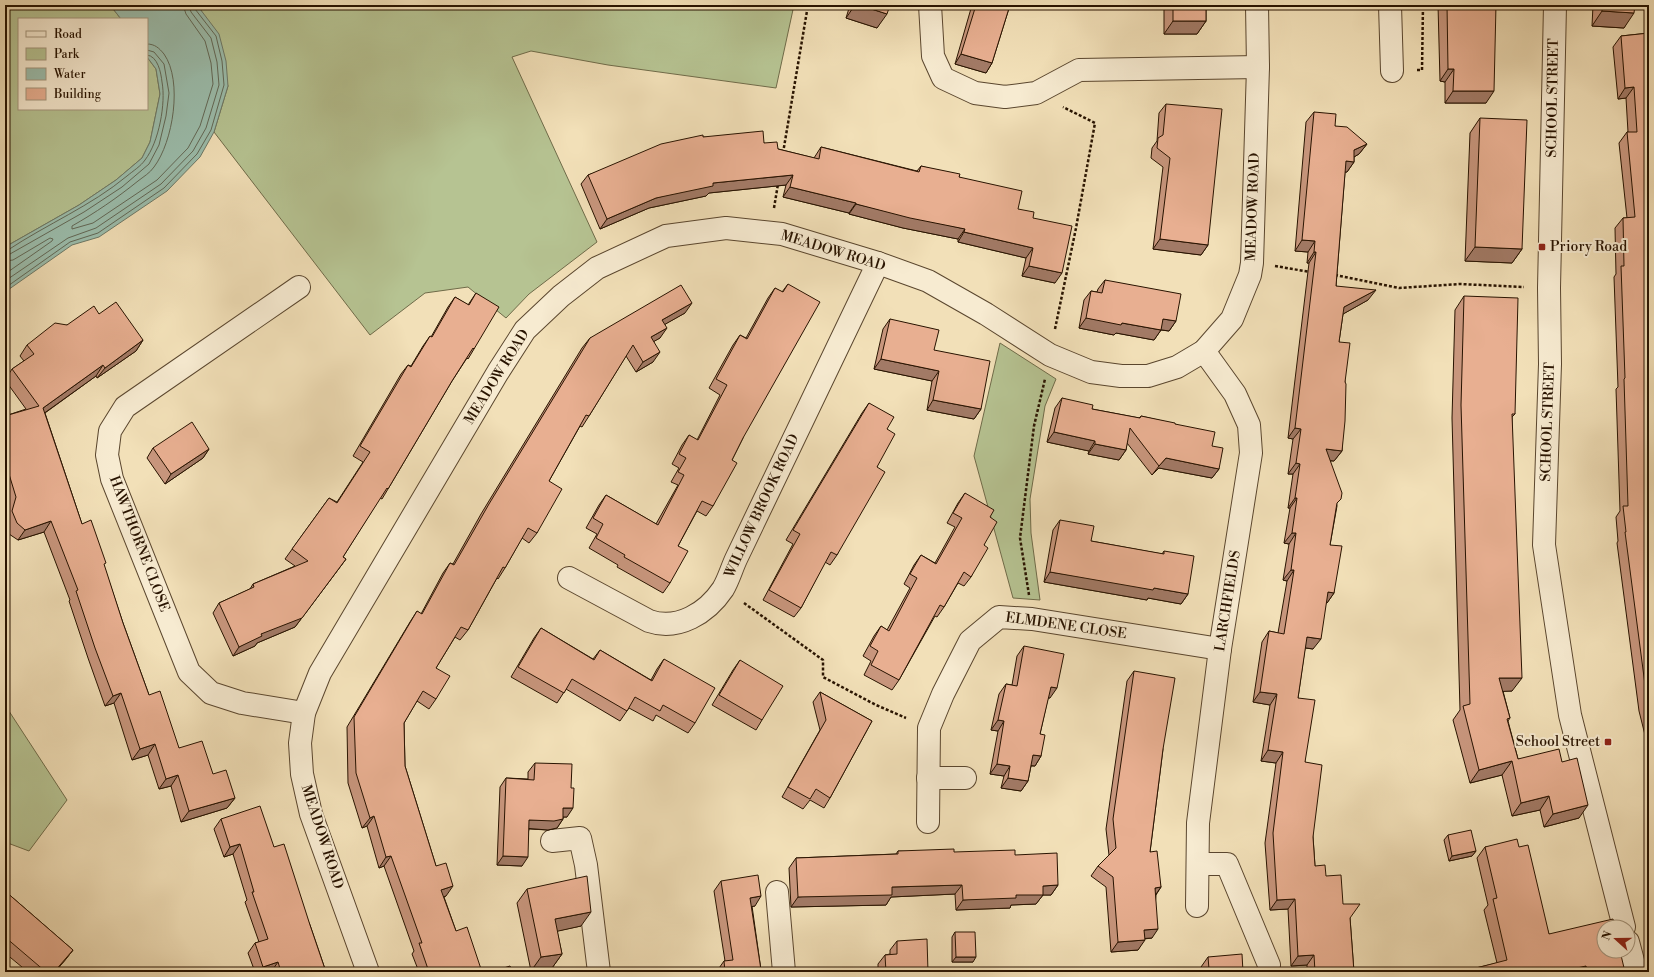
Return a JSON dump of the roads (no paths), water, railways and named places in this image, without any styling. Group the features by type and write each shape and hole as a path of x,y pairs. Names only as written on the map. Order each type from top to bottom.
{"street":[{"path":"930,5 933,56 943,78 974,94 1005,97 1036,93 1079,70 1258,67"},
{"name":"MEADOW ROAD","path":"368,972 311,814 302,774 300,743 304,712 320,673 498,372 525,330 561,296 597,268 666,236 726,228 782,234 878,263 928,281 986,314 1050,355 1090,372 1121,376 1148,376 1178,367 1204,351 1232,319 1250,275 1252,263 1258,67 1256,5"},
{"path":"1390,5 1392,71"},
{"name":"SCHOOL STREET","path":"1555,5 1549,288 1550,364 1544,545 1570,715 1622,919"},
{"name":"WILLOW BROOK ROAD","path":"569,578 649,621 660,625 671,625 690,619 709,606 723,588 878,263"},
{"name":"HAWTHORNE CLOSE","path":"299,287 125,407 110,431 107,455 112,479 189,672 211,693 242,703 304,712"},
{"name":"LARCHFIELDS","path":"1197,906 1198,823 1220,649 1251,453 1249,425 1235,394 1204,351"},
{"name":"ELMDENE CLOSE","path":"928,822 928,728 943,694 970,641 999,617 1032,619 1220,649"},
{"path":"928,778 965,778"},
{"path":"552,841 580,838 586,865 599,972"},
{"path":"1198,864 1228,864 1269,965"},
{"path":"777,892 784,972"},
{"path":"1633,959 1636,972"}],"water":[{"path":"110,5 197,5 219,34 226,61 228,86 214,132 200,157 167,191 99,237 72,245 5,292 5,247 79,205 116,180 142,158 150,142 160,94 156,69 148,58 148,18 120,18"}],"place":[{"name":"Priory Road","path":"1542,247"},
{"name":"School Street","path":"1608,742"}]}
